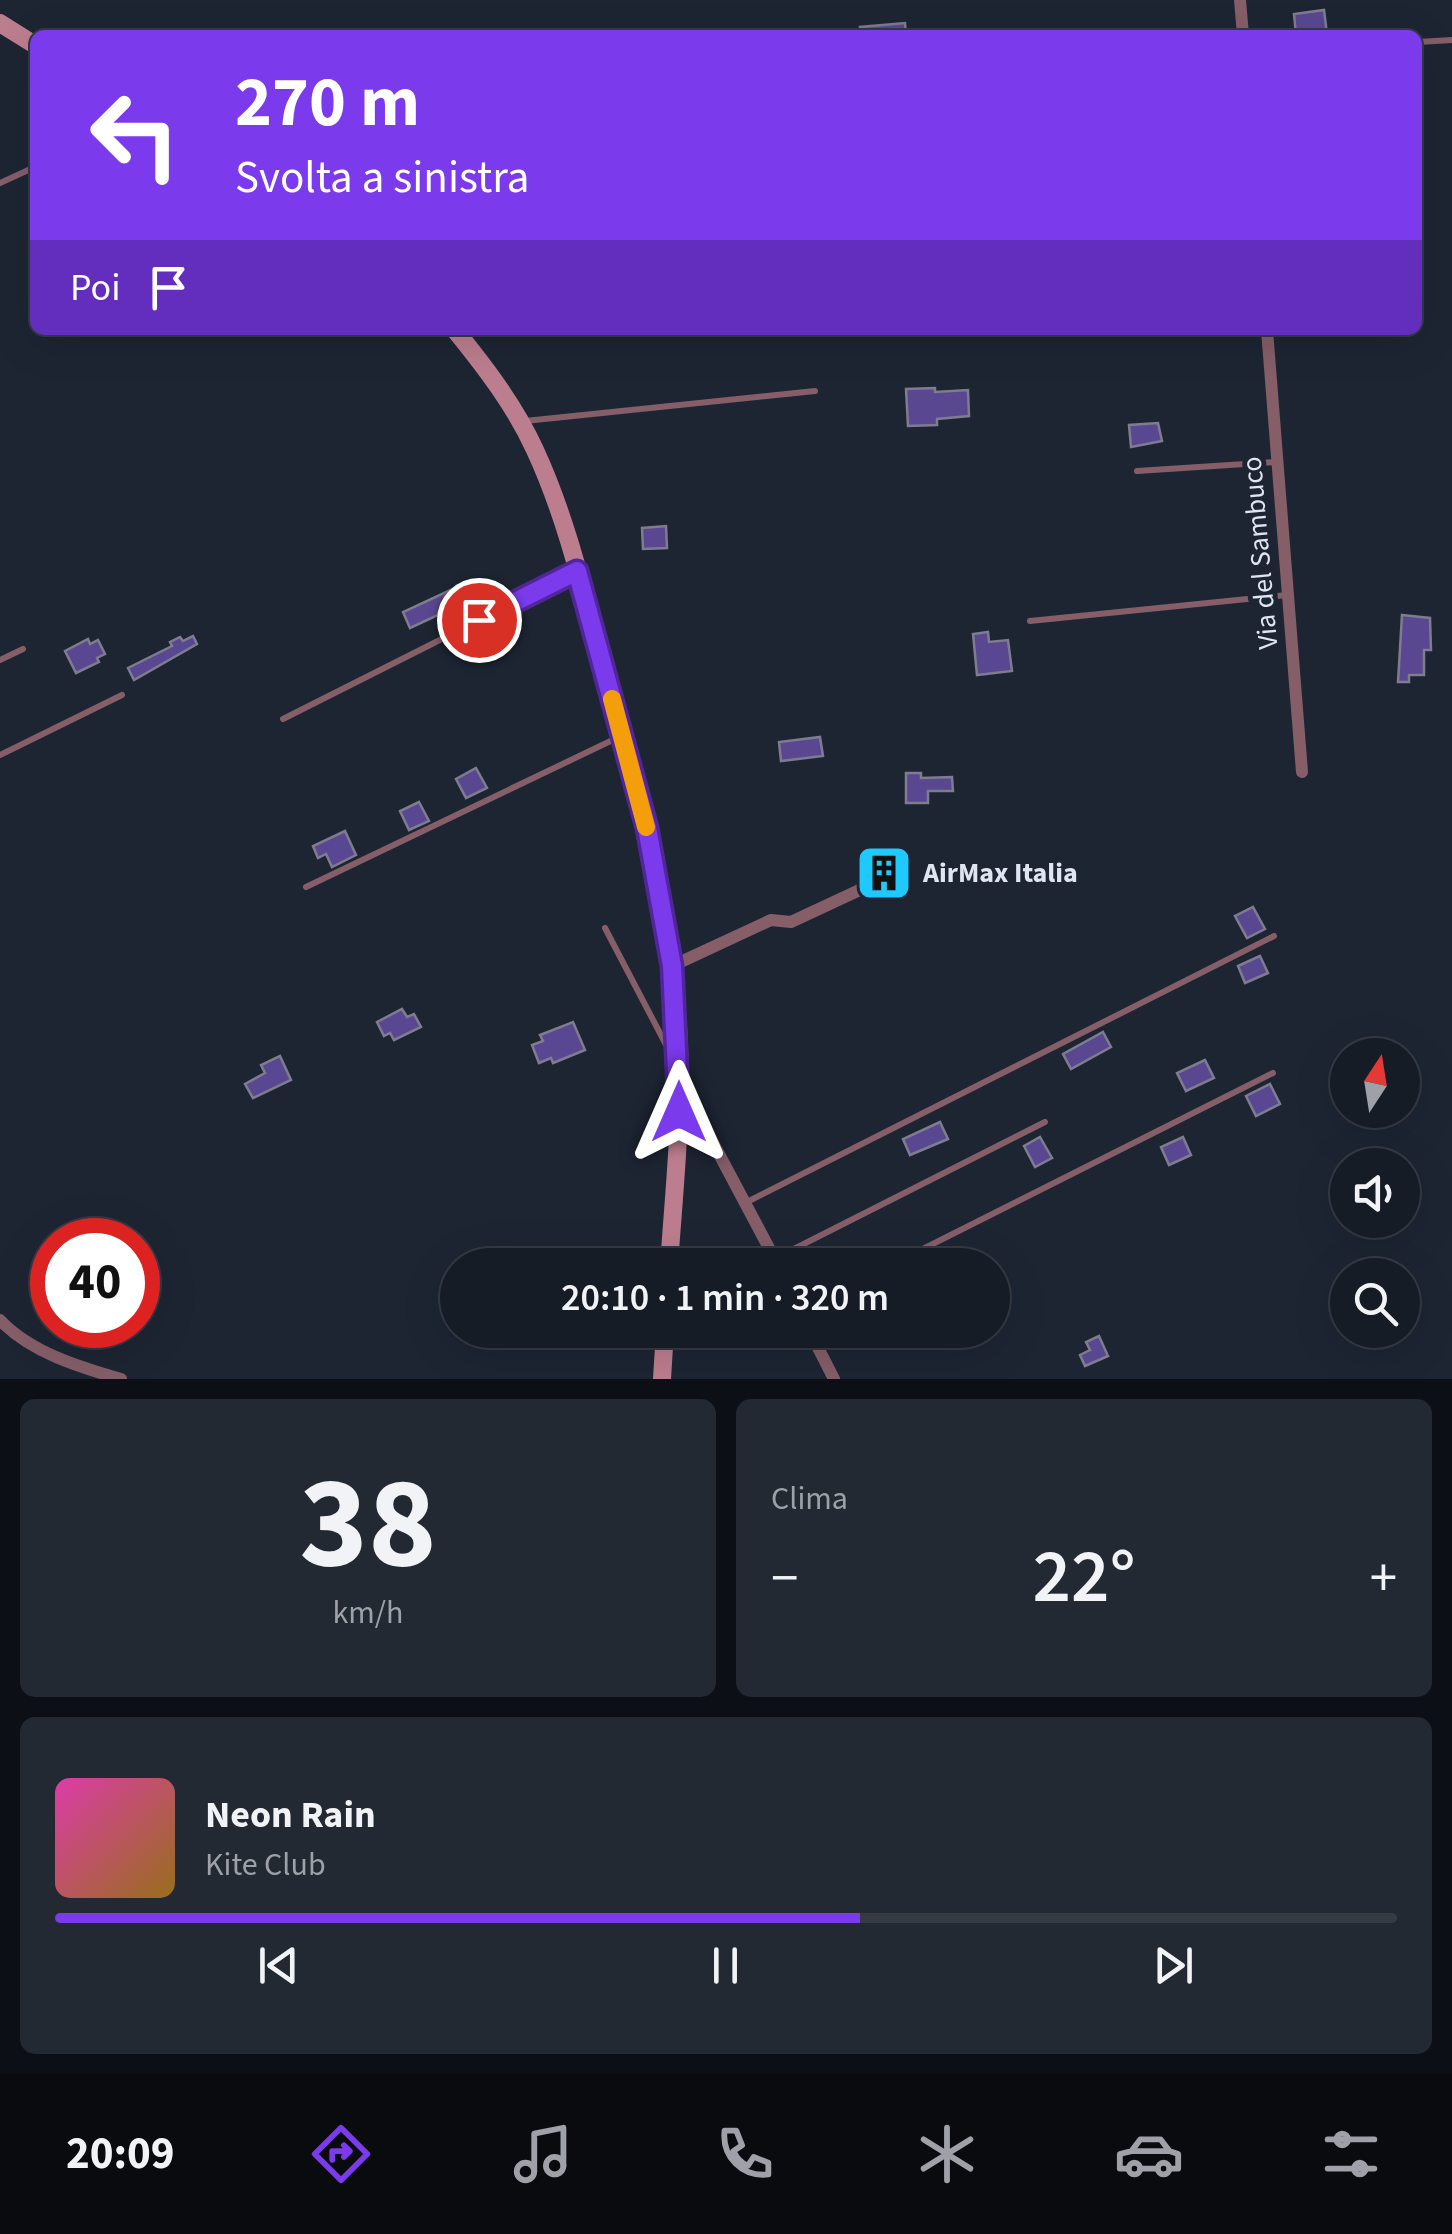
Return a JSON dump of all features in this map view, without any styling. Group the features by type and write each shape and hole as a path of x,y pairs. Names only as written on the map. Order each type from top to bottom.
{"street":[{"path":"1240,0 1243,30"},
{"path":"0,23 30,42"},
{"path":"460,335 489,372 547,480 577,571 647,828 672,966 679,1069 670,1248"},
{"name":"Via del Sambuco","path":"1267,335 1302,772"},
{"path":"672,966 772,920 791,922 881,880"},
{"path":"679,1112 693,1114 702,1122 768,1248"},
{"path":"0,1320 17,1338 90,1370 122,1379"},
{"path":"662,1379 664,1348"},
{"path":"818,1348 834,1379"}],"lane":[{"path":"1422,42 1452,40"},
{"path":"0,183 30,169"},
{"path":"519,422 815,391"},
{"path":"1138,471 1278,462"},
{"path":"283,719 577,571"},
{"path":"1030,621 1288,594"},
{"path":"0,660 23,649"},
{"path":"0,755 122,695"},
{"path":"306,887 622,736"},
{"path":"605,928 679,1069"},
{"path":"744,1204 1274,936"},
{"path":"925,1248 1272,1073"},
{"path":"803,1248 1045,1122"}],"building":[{"path":"1324,10 1326,30 1296,30 1294,14"},
{"path":"905,23 906,30 860,30"},
{"path":"935,388 935,392 968,390 969,416 937,419 937,425 908,426 906,389"},
{"path":"1158,423 1162,441 1131,447 1129,425"},
{"path":"666,526 667,548 643,549 642,528"},
{"path":"457,587 464,603 410,628 403,612"},
{"path":"1402,615 1430,618 1431,650 1424,650 1424,675 1409,675 1409,682 1398,682"},
{"path":"988,632 989,642 1008,640 1012,671 977,675 973,634"},
{"path":"193,636 197,644 134,680 128,668 172,646 170,642 180,637 183,641"},
{"path":"88,639 90,644 98,640 105,654 97,658 99,662 76,673 65,651"},
{"path":"820,737 823,756 781,761 779,742"},
{"path":"476,768 487,788 466,798 456,779"},
{"path":"906,773 921,773 921,778 952,777 953,791 928,791 928,803 906,803"},
{"path":"419,802 429,821 409,830 400,811"},
{"path":"345,831 356,855 332,867 326,854 318,858 313,846"},
{"path":"1253,907 1265,929 1247,938 1235,916"},
{"path":"1260,956 1268,973 1245,983 1238,966"},
{"path":"402,1009 407,1017 414,1014 421,1027 394,1040 390,1033 384,1036 377,1022"},
{"path":"573,1022 585,1050 553,1063 551,1058 539,1063 532,1045 543,1041 540,1035"},
{"path":"1103,1032 1111,1047 1071,1069 1063,1054"},
{"path":"280,1056 291,1080 253,1098 245,1084 265,1073 261,1065"},
{"path":"1205,1060 1214,1078 1186,1091 1177,1073"},
{"path":"1270,1084 1280,1104 1256,1116 1246,1096"},
{"path":"940,1122 948,1139 910,1155 903,1139"},
{"path":"1040,1137 1052,1158 1035,1167 1024,1146"},
{"path":"1183,1137 1191,1155 1169,1165 1161,1147"},
{"path":"1099,1336 1108,1356 1085,1366 1080,1355 1090,1350 1086,1342"}],"slow traffic":[{"path":"612,699 646,827"}],"place":[{"name":"AirMax Italia","path":"884,873"}],"route":[{"path":"479,620 577,571 647,828 672,966 679,1044 679,1112"}]}
